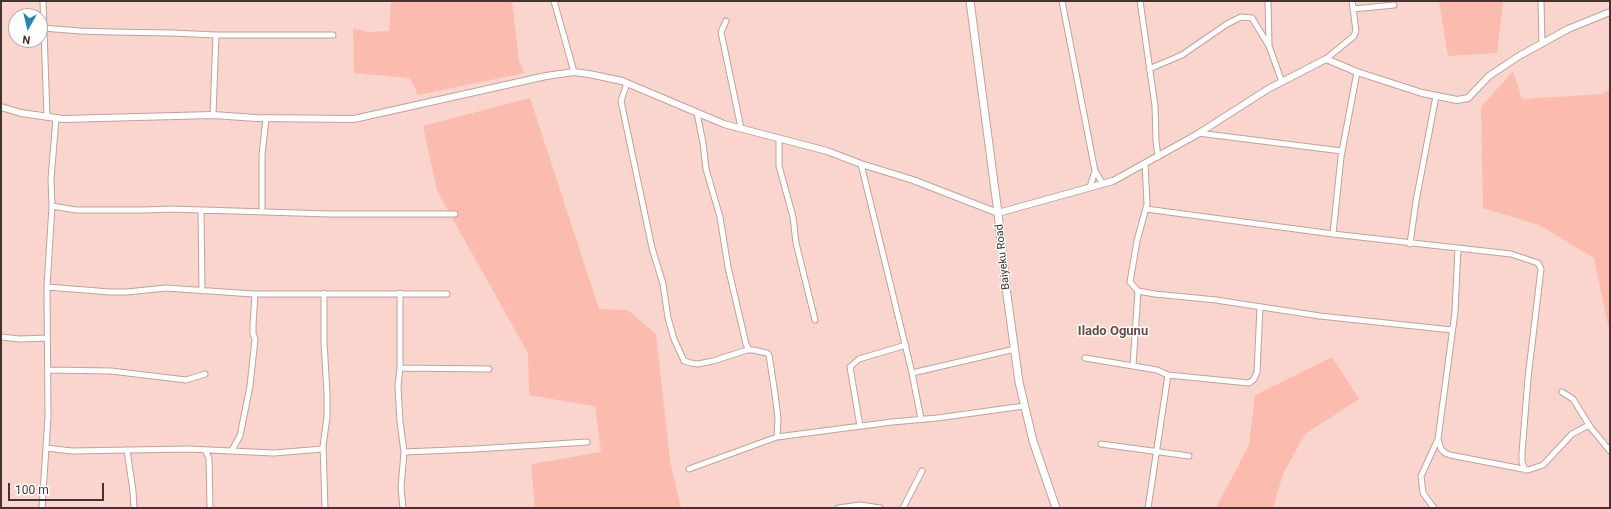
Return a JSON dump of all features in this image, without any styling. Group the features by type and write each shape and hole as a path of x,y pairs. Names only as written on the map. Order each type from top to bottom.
{"main road":[{"name":"Baiyeku Road","path":"970,1 998,213 1007,296 1024,406 1034,442 1056,508"}],"street":[{"path":"554,1 574,72"},
{"path":"1062,1 1095,171 1103,184"},
{"path":"1140,1 1155,106 1158,157"},
{"path":"1268,1 1269,46"},
{"path":"1,107 56,118 98,119 213,115 266,118 354,119 487,89 574,72 627,83 724,124 827,151 861,164 913,180 998,213 1113,181 1158,157 1282,82 1326,59 1354,36 1356,31 1352,1"},
{"path":"1540,1 1542,44"},
{"path":"1353,9 1394,5"},
{"path":"1326,59 1357,72 1422,93 1457,100 1468,98 1489,76 1519,56 1568,29 1610,12"},
{"path":"1149,69 1182,55 1227,24 1241,17 1252,18 1269,46 1282,82"},
{"path":"726,21 721,32 742,128"},
{"path":"48,28 80,31 216,35 333,35"},
{"path":"213,115 216,35"},
{"path":"44,48 47,117"},
{"path":"1333,234 1342,151 1357,72"},
{"path":"627,83 621,100 652,248 663,284 668,318 674,339 684,361 698,364 750,350 763,351 769,355 777,412 777,437"},
{"path":"1410,244 1416,201 1436,96"},
{"path":"697,112 704,143 706,168 720,217 728,267 746,344 750,350"},
{"path":"42,508 48,417 47,287 52,206 51,179 56,118"},
{"path":"262,212 262,155 266,118"},
{"path":"1198,133 1342,151"},
{"path":"779,138 779,166 793,217 796,243 815,320"},
{"path":"1145,163 1146,209 1137,241 1130,282 1138,290 1155,294 1198,298 1315,315 1452,330"},
{"path":"861,164 906,345 922,419"},
{"path":"1090,188 1095,171"},
{"path":"52,206 76,210 171,209 329,214 455,214"},
{"path":"1146,209 1410,244 1511,254 1533,260 1541,266 1540,291 1528,378 1522,453 1522,462 1525,470"},
{"path":"201,210 202,291"},
{"path":"1434,508 1423,493 1421,476 1438,440 1456,292 1458,248"},
{"path":"47,287 110,292 127,292 166,288 256,294 447,294"},
{"path":"1133,365 1138,290"},
{"path":"324,293 324,342 327,401 323,449 325,508"},
{"path":"232,450 240,436 250,386 255,339 253,334 253,325 256,294"},
{"path":"400,294 400,368 398,386 400,422 404,452 401,488 403,508"},
{"path":"1085,358 1133,365 1157,370 1168,375 1249,383 1257,372 1260,307"},
{"path":"1,336 20,339 47,338"},
{"path":"860,426 850,367 859,359 906,345"},
{"path":"912,373 1015,349"},
{"path":"400,368 489,369"},
{"path":"48,370 111,370 186,380 205,374"},
{"path":"1148,508 1168,375"},
{"path":"1562,392 1573,399 1589,425 1610,451"},
{"path":"688,469 777,437 1024,406"},
{"path":"1438,440 1441,449 1450,455 1525,470 1535,469 1543,465 1572,434 1589,425"},
{"path":"404,452 587,442"},
{"path":"1101,444 1189,456"},
{"path":"46,448 72,451 188,449 274,453 323,449"},
{"path":"127,450 134,508"},
{"path":"205,450 209,458 210,508"},
{"path":"209,458 215,451"},
{"path":"903,508 922,470"},
{"path":"838,508 860,505 880,508"}],"shaded area":[{"path":"391,1 512,1 519,61 524,73 418,95 410,78 354,73 353,28 368,32 389,31"},
{"path":"1439,1 1503,1 1497,53 1448,56"},
{"path":"1513,71 1522,99 1602,94 1610,89 1610,327 1608,325 1594,258 1539,225 1483,208 1481,107"},
{"path":"530,98 599,309 628,310 656,334 670,461 681,508 535,508 531,464 601,452 595,406 529,395 528,353 437,191 423,126"},
{"path":"1332,357 1359,399 1305,434 1283,474 1273,508 1216,508 1249,445 1255,395"}],"district":[{"name":"Ilado Ogunu","path":"1113,332"}]}
